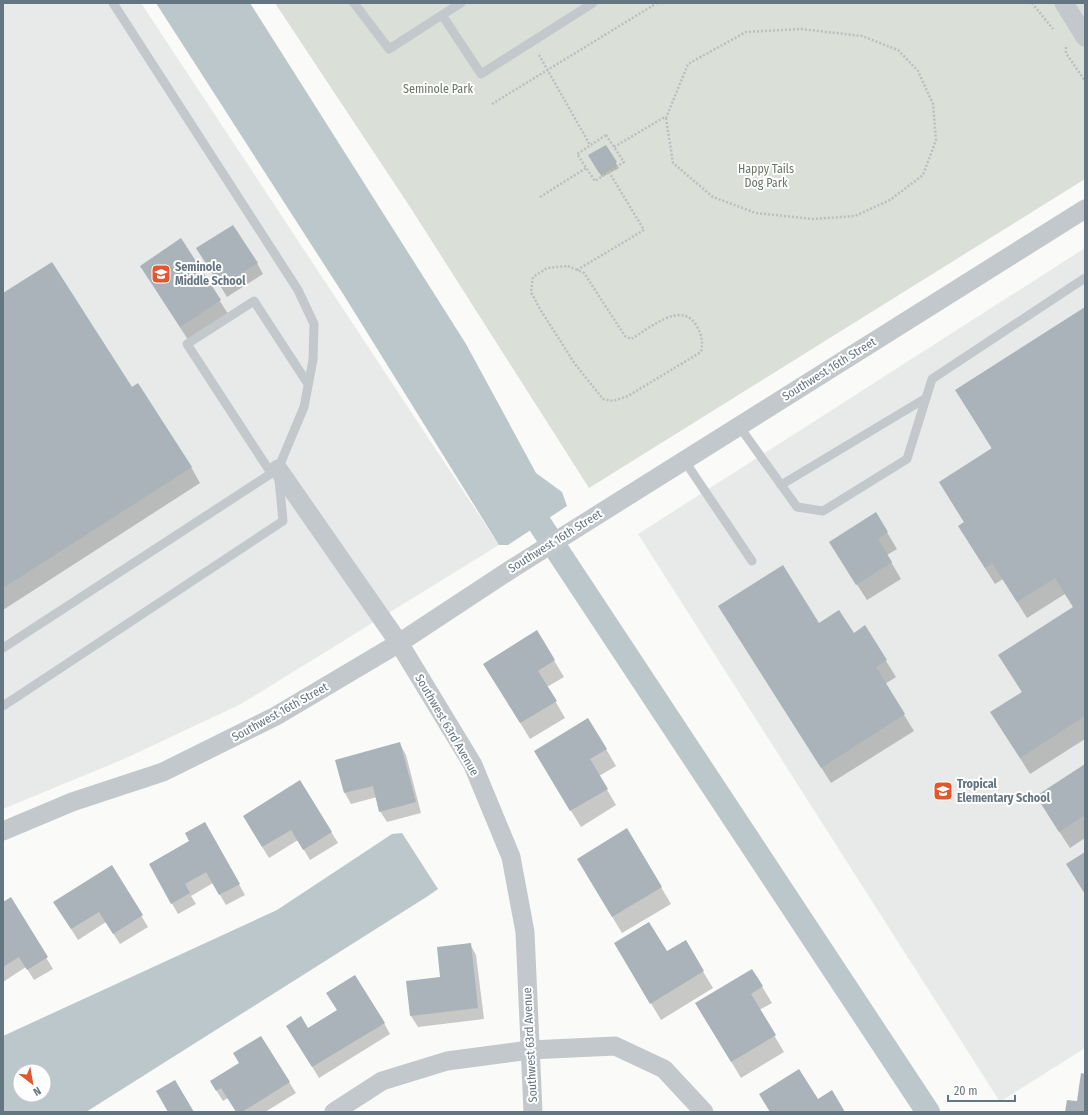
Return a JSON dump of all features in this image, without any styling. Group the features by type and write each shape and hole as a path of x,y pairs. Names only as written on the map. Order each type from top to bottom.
{"street":[{"path":"1064,3 1085,37"},
{"name":"Southwest 16th Street","path":"3,831 72,802 163,772 276,716 400,643 512,568 592,517 1085,209"},
{"name":"Southwest 63rd Avenue","path":"274,471 400,643 473,765 511,857 524,932 533,1112"},
{"path":"334,1112 382,1081 447,1061 530,1050 615,1046 664,1070 704,1112"}],"lane":[{"path":"3,648 274,471 304,407 308,384 312,360 314,324 298,290 114,3"},
{"path":"354,3 389,48 461,3"},
{"path":"442,14 481,74 593,3"},
{"path":"739,426 797,507 823,511 907,459 932,379 1085,278"},
{"path":"3,706 284,521 274,471 187,344 254,301 308,384"},
{"path":"781,485 926,398"},
{"path":"684,460 752,561"}],"path":[{"path":"492,104 657,3"},
{"path":"1032,3 1056,31"},
{"path":"801,29 862,36 898,50 918,71 933,104 936,140 923,175 890,200 856,216 813,219 756,213 713,197 673,163 666,118 688,64 746,32 801,29"},
{"path":"532,43 590,145"},
{"path":"1065,43 1066,53 1085,82"},
{"path":"614,147 663,118 666,118"},
{"path":"606,135 614,147 624,162 595,181 577,154 606,135"},
{"path":"540,197 586,168"},
{"path":"577,270 644,230 609,172"},
{"path":"568,266 577,270 584,273 625,336 631,339 672,315 685,315 693,320 699,330 703,340 701,352 628,396 613,401 603,399 575,364 531,292 533,277 548,268 568,266"}],"shaded area":[{"name":"Seminole Middle School","path":"3,3 141,3 499,545 241,704 124,759 3,809"},
{"path":"156,3 250,3 466,344 536,473 562,492 567,506 508,545 499,545 345,297"},
{"name":"Tropical Elementary School","path":"1085,248 1085,1048 1000,1102 638,534"},
{"path":"402,833 438,889 86,1112 3,1112 3,1036 277,910 392,834"}],"green space":[{"name":"Happy Tails Dog Park","path":"275,3 1085,3 1085,179 589,488 412,210"}],"building":[{"path":"606,145 617,162 599,173 588,155"},
{"path":"233,225 258,263 220,286 196,248"},
{"path":"181,238 221,300 180,327 140,266"},
{"path":"52,262 132,387 138,383 192,467 3,588 3,293"},
{"path":"1085,307 1085,716 1020,758 990,712 1022,692 998,655 1073,607 1055,578 1017,602 992,563 985,568 958,526 964,522 939,482 992,448 955,390"},
{"path":"876,512 888,532 878,539 892,562 856,585 829,542"},
{"path":"783,565 819,623 839,610 854,633 865,625 887,660 876,667 905,714 821,768 718,606"},
{"path":"537,630 555,660 538,671 557,701 520,723 483,664"},
{"path":"588,718 607,749 590,759 608,789 570,811 534,751"},
{"path":"400,742 416,802 379,812 373,786 344,793 335,760"},
{"path":"1085,764 1085,815 1059,832 1036,796"},
{"path":"300,780 332,832 303,850 291,830 262,847 243,816"},
{"path":"205,822 240,884 219,895 206,872 185,884 190,893 171,904 149,864 189,841 185,833"},
{"path":"627,828 662,887 612,917 577,859"},
{"path":"1085,852 1085,894 1066,864"},
{"path":"112,865 143,915 113,934 99,912 71,929 53,902"},
{"path":"11,897 48,957 27,970 19,957 3,967 3,902"},
{"path":"649,922 667,951 686,940 704,971 650,1004 614,943"},
{"path":"471,943 478,1008 410,1016 406,981 440,977 437,947"},
{"path":"752,969 763,986 751,994 776,1035 731,1062 695,1003"},
{"path":"355,975 385,1023 312,1067 286,1026 301,1016 308,1028 337,1010 326,993"},
{"path":"261,1036 290,1082 242,1112 236,1112 221,1088 216,1091 210,1081 239,1063 233,1053"},
{"path":"799,1069 818,1099 832,1090 845,1112 770,1112 759,1094"},
{"path":"1081,1073 1085,1074 1085,1112 1065,1112 1067,1100 1077,1101"},
{"path":"175,1080 194,1112 168,1112 156,1091"}],"waterway":[{"path":"522,497 928,1112"}],"place":[{"name":"Seminole Middle School","path":"161,274"},
{"name":"Tropical Elementary School","path":"943,791"}],"park label":[{"name":"Seminole Park","path":"438,89"}]}
